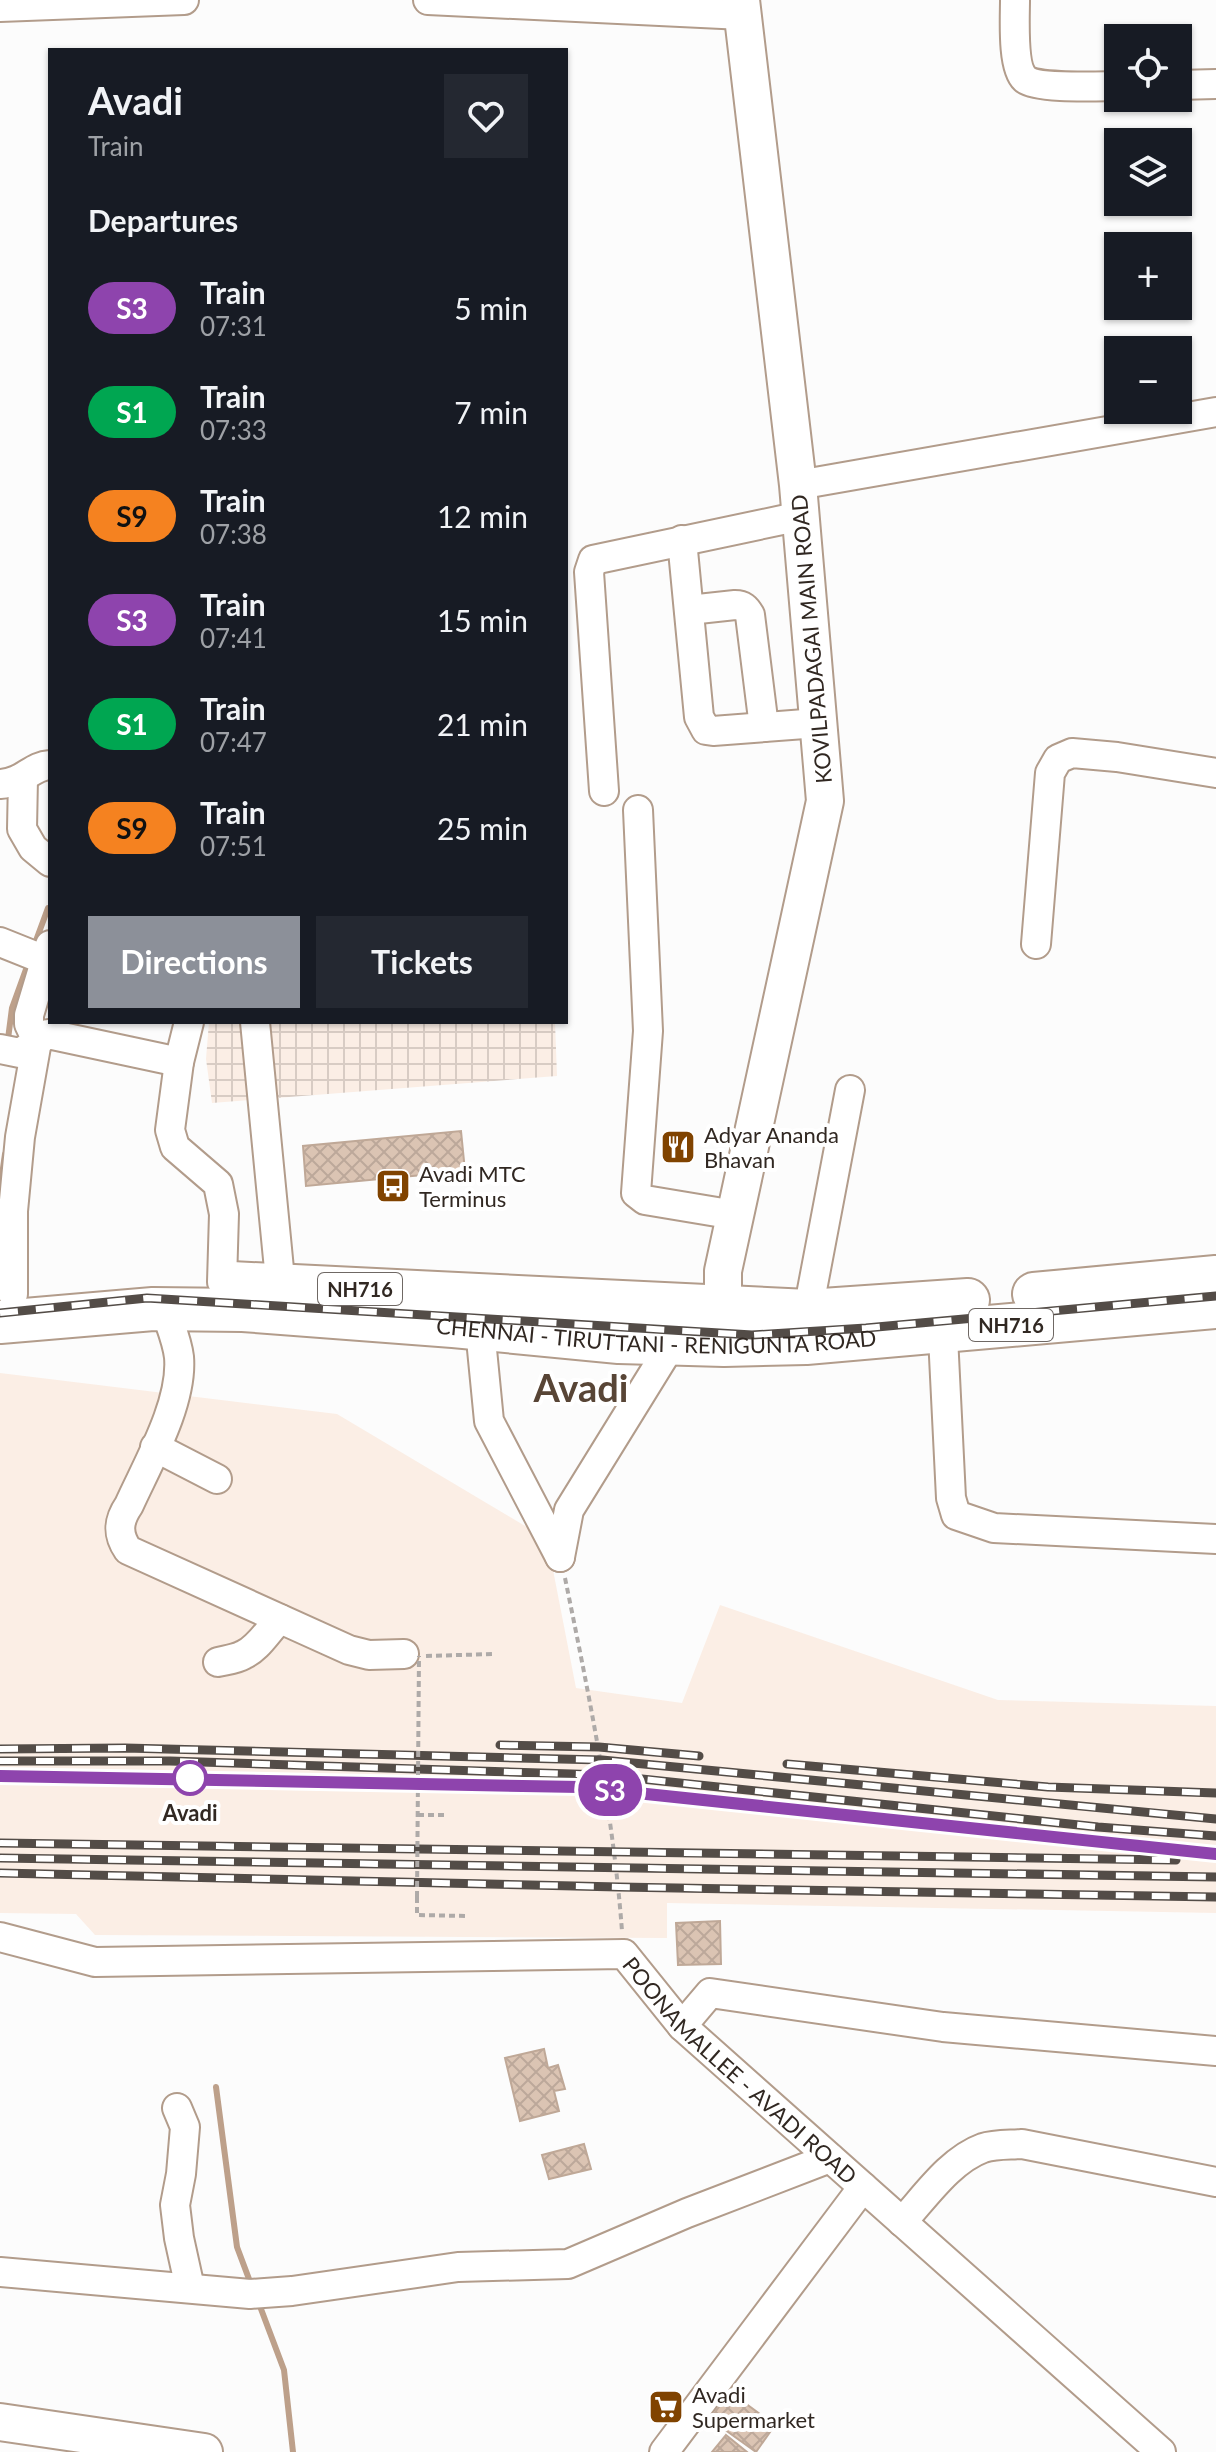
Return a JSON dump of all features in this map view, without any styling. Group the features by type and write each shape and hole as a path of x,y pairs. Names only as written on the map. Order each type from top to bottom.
{"highway":[{"name":"CHENNAI - TIRUTTANI - RENIGUNTA ROAD","path":"942,1316 1216,1277"},
{"name":"CHENNAI - TIRUTTANI - RENIGUNTA ROAD","path":"4,1304 154,1280 222,1282 282,1299 480,1329 671,1345 722,1308"},
{"name":"CHENNAI - TIRUTTANI - RENIGUNTA ROAD","path":"4,1304 165,1309 282,1299 722,1308 807,1327 942,1316 1216,1307"}],"main road":[{"name":"KOVILPADAGAI MAIN ROAD","path":"722,1308 735,1215 825,801 799,501 742,8"},
{"path":"0,2422 204,2452"},
{"path":"0,2444 49,2452"}],"street":[{"path":"0,7 184,0"},
{"path":"428,0 742,8"},
{"path":"1015,0 1017,65 1025,79 1035,83 1076,87 1104,86"},
{"path":"1192,85 1216,84"},
{"path":"604,791 590,566 599,557 682,540 799,501 1216,412"},
{"path":"682,540 702,726 713,731 818,723"},
{"path":"689,610 741,605 750,615 764,727"},
{"path":"1036,944 1050,773 1058,759 1072,753 1216,773"},
{"path":"48,765 42,765 12,781 22,829 33,848 48,860"},
{"path":"638,810 648,1031 636,1193 645,1200 735,1215"},
{"path":"29,950 29,1024 42,1038 179,1062"},
{"path":"188,1024 179,1062 170,1130 175,1147 218,1184 224,1214 222,1282"},
{"path":"255,1024 282,1299"},
{"path":"0,1049 20,1053 42,1038"},
{"path":"4,1304 13,1211 12,1112 42,1038"},
{"path":"807,1327 850,1090"},
{"path":"165,1309 176,1339 178,1378 170,1412 120,1525 121,1540 128,1550 349,1650 369,1655 412,1655"},
{"path":"942,1316 951,1498 956,1515 994,1528 1216,1539"},
{"path":"480,1329 489,1421 560,1557"},
{"path":"560,1557 569,1510 671,1345"},
{"path":"155,1447 217,1479"},
{"path":"218,1662 244,1655 260,1643 280,1619"},
{"path":"0,1937 95,1962 624,1954"},
{"name":"POONAMALLEE - AVADI ROAD","path":"624,1954 682,2026 1161,2452"},
{"path":"682,2026 710,1993 943,2027 1216,2051"},
{"path":"177,2108 185,2127 175,2205 190,2288"},
{"path":"902,2222 957,2163 983,2148 1001,2145 1022,2144 1216,2182"},
{"path":"0,2272 250,2294 292,2291 458,2267 568,2264 687,2213 830,2158"},
{"path":"664,2452 863,2187"}],"path":[{"name":"POONAMALLEE - AVADI ROAD","path":"560,1557 604,1775 618,1868 624,1954"},
{"path":"468,1916 417,1915 418,1815 412,1655 494,1654"},
{"path":"418,1815 446,1815"}],"shaded area":[{"path":"209,1024 555,1024 557,1076 212,1103 206,1059"},
{"path":"0,1373 337,1414 547,1539 576,1688 682,1703 720,1605 998,1700 1216,1706 1216,1913 667,1903 667,1938 95,1935 76,1914 0,1913"}],"building":[{"path":"461,1131 465,1171 306,1186 303,1146"},
{"path":"720,1921 721,1964 678,1965 676,1923"},
{"path":"544,2049 548,2068 558,2065 565,2089 554,2091 559,2111 520,2121 505,2058"},
{"path":"584,2144 591,2169 549,2179 542,2155"},
{"path":"730,2392 775,2425 756,2452 710,2419"},
{"path":"726,2435 747,2452 712,2452"}],"waterway":[{"path":"34,946 48,908"},
{"path":"8,1039 12,1008 29,961"},
{"path":"0,1189 5,1154"},
{"path":"216,2087 237,2247 252,2287"},
{"path":"258,2301 284,2370 293,2452"}],"railway":[{"path":"0,1313 147,1298 752,1335 866,1328 1216,1296"},
{"path":"500,1745 599,1747 699,1756"},
{"path":"0,1749 125,1748 602,1760 1216,1819"},
{"path":"0,1761 170,1761 604,1775 1098,1827 1216,1836"},
{"path":"787,1764 1048,1787 1216,1793"},
{"path":"0,1776 580,1787 1216,1854"},
{"path":"0,1843 1176,1860"},
{"path":"0,1858 1216,1877"},
{"path":"0,1873 1216,1897"}],"train":[{"name":"S3","path":"0,1776 580,1787 1216,1854"}],"place":[{"name":"Adyar Ananda Bhavan","path":"678,1147"},
{"name":"Avadi MTC Terminus","path":"393,1186"},
{"name":"Avadi","path":"190,1778"},
{"name":"Avadi Supermarket","path":"666,2407"}],"district":[{"name":"Avadi","path":"581,1387"}]}
